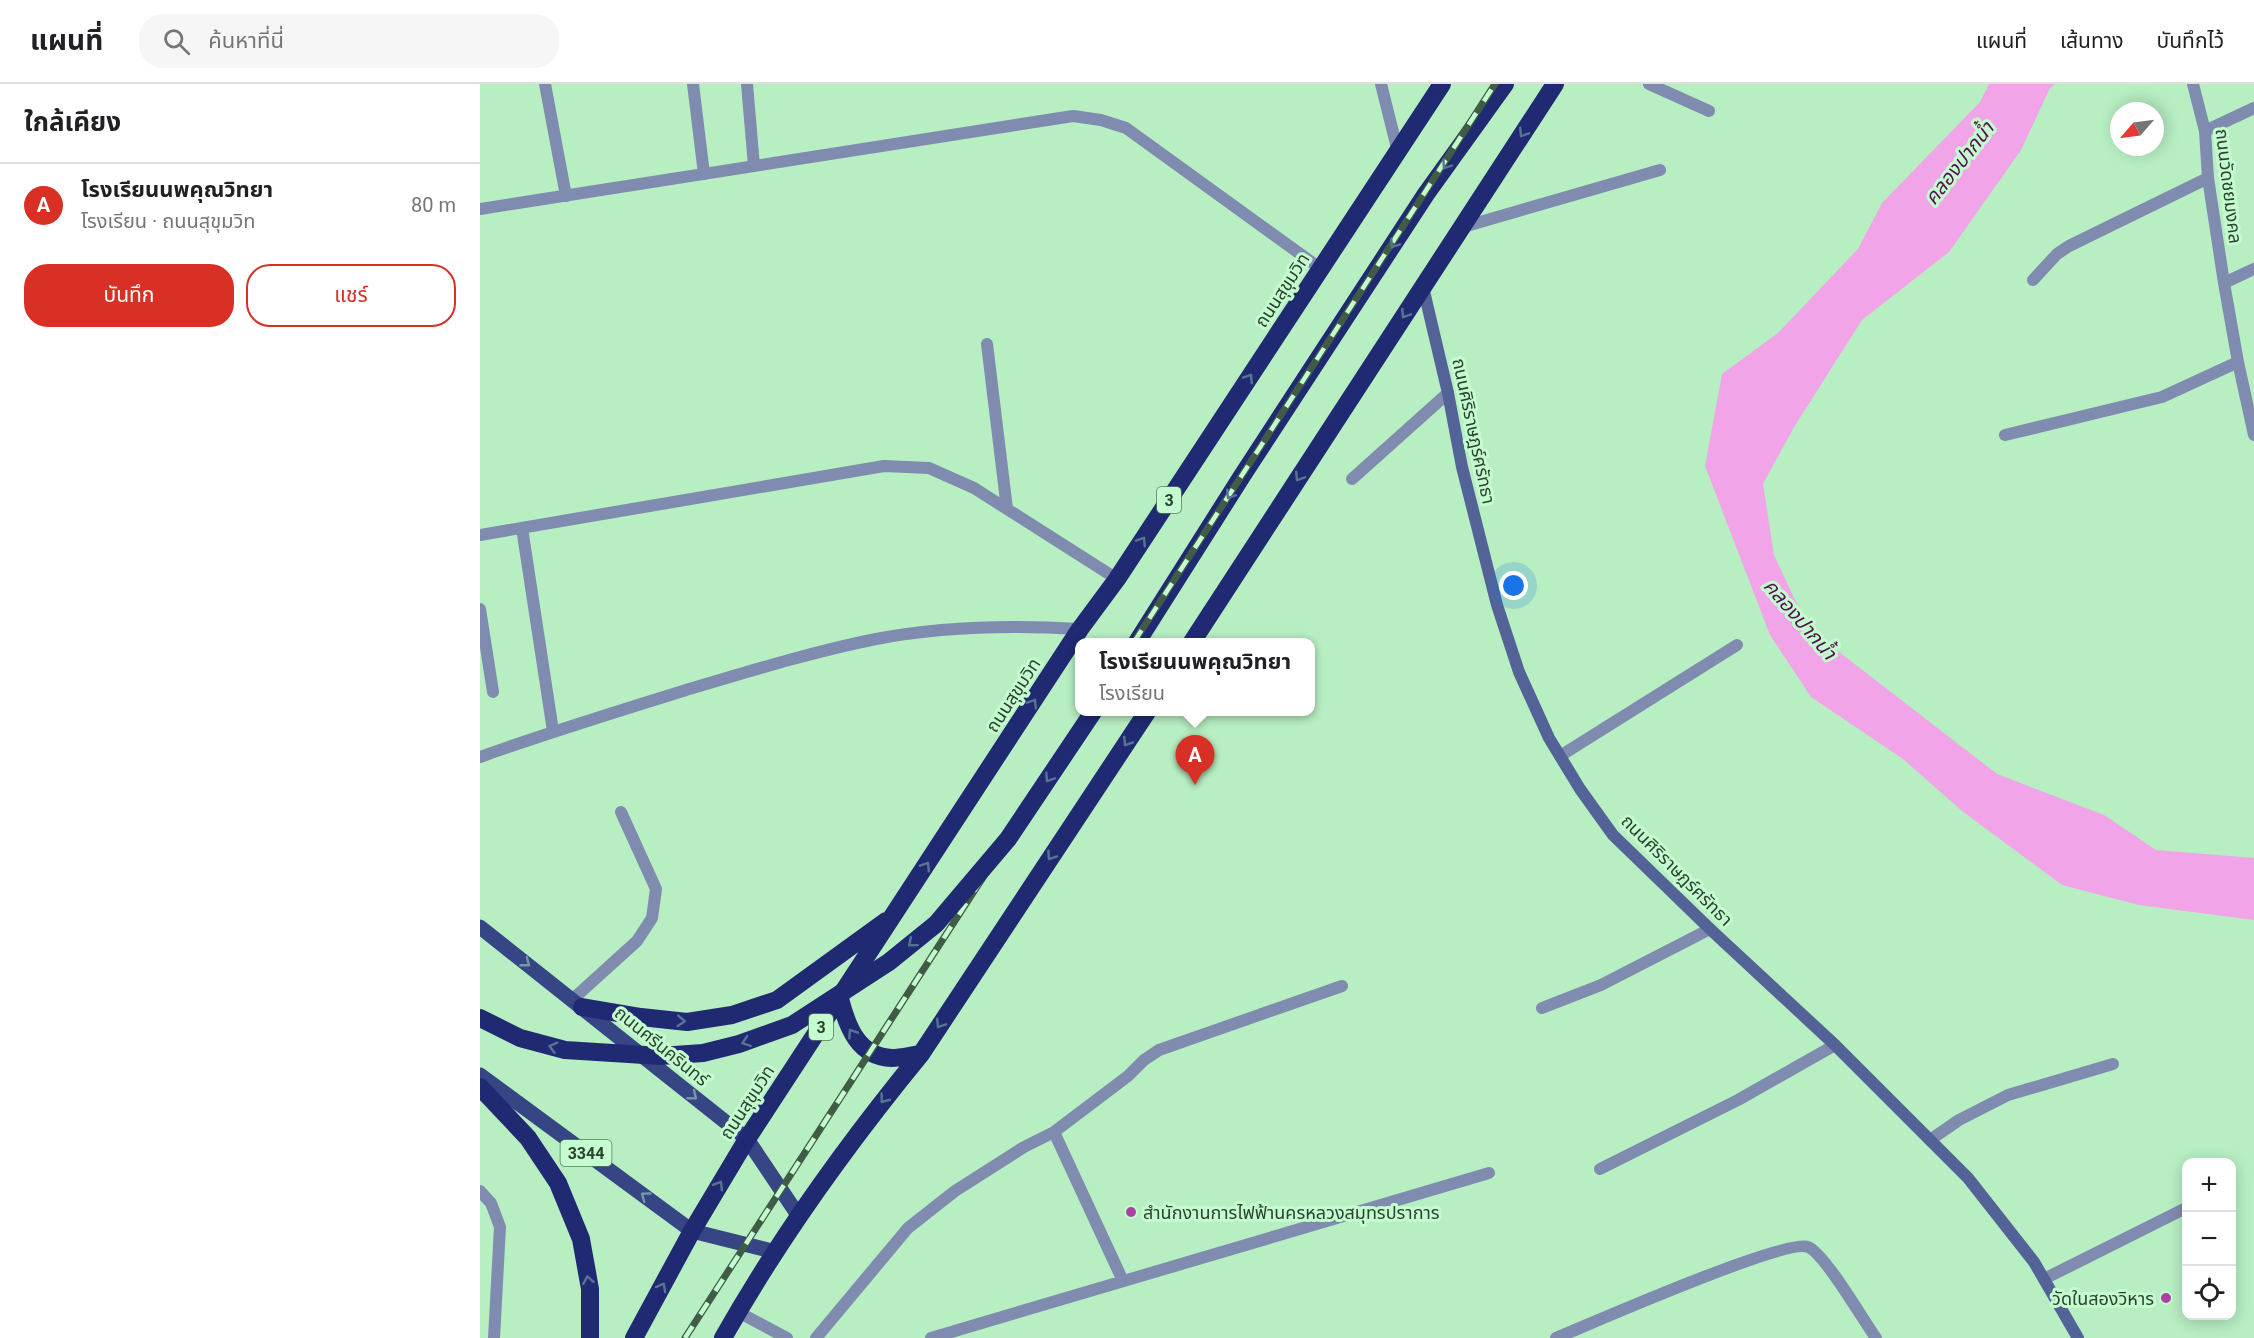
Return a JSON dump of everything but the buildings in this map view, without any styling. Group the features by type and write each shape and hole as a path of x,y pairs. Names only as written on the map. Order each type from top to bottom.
{"highway":[{"name":"ถนนสุขุมวิท","path":"634,1338 692,1231 747,1139 1080,629 1117,579 1442,84"},
{"path":"1140,638 1242,476 1426,195 1504,84"},
{"path":"1195,638 1555,84"},
{"path":"480,1018 520,1038 565,1050 660,1056 703,1053 739,1044 792,1025 889,962 936,924 1008,839 1090,716"},
{"path":"723,1338 798,1215 921,1054 1144,716"},
{"path":"578,1003 641,1017 687,1022 732,1015 777,1000 894,915"},
{"path":"840,999 846,1024 864,1050 891,1058 921,1054"},
{"path":"482,1092 528,1138 558,1183 581,1239 590,1289 590,1338"}],"main road":[{"name":"ถนนศรีนครินทร์","path":"480,927 747,1139 798,1215"},
{"name":"3344","path":"480,1075 692,1231 776,1252"}],"street":[{"path":"546,84 566,196"},
{"path":"693,84 704,174"},
{"path":"747,84 754,166"},
{"path":"1382,84 1398,152"},
{"path":"1649,84 1709,111"},
{"name":"ถนนวัดชยมงคล","path":"2193,84 2205,132 2208,178 2224,283 2254,435"},
{"path":"2205,132 2254,108"},
{"path":"480,208 1073,116 1101,120 1126,128 1321,269"},
{"path":"1463,227 1660,170"},
{"path":"2033,280 2057,254 2069,246 2208,178"},
{"path":"2224,283 2254,269"},
{"name":"ถนนศิริราษฎร์ศรัทธา","path":"1423,287 1448,393 1462,467 1497,605 1519,672 1549,738 1580,789 1613,835 1835,1045 1968,1178 2034,1262 2078,1338"},
{"path":"987,344 1007,509"},
{"path":"2005,435 2162,397 2238,362"},
{"path":"1352,480 1448,393"},
{"path":"480,535 884,466 929,468 974,488 1117,579"},
{"path":"522,528 553,731"},
{"path":"480,609 493,692"},
{"path":"480,757 553,731 796,657 878,639 949,629 1031,626 1080,629"},
{"path":"1560,756 1737,645"},
{"path":"578,1003 637,941 652,918 656,889 621,812"},
{"path":"1542,1008 1610,981 1710,929"},
{"path":"816,1338 908,1228 955,1191 1024,1147 1053,1132 1128,1076 1144,1059 1159,1050 1342,986"},
{"path":"1600,1169 1738,1100 1835,1045"},
{"path":"1930,1140 1968,1115 2008,1095 2113,1064"},
{"path":"1053,1132 1123,1281"},
{"path":"931,1338 1489,1173"},
{"path":"480,1191 491,1203 500,1227 494,1338"},
{"path":"2044,1279 2182,1210"},
{"path":"1556,1338 1757,1256 1805,1246 1814,1251 1824,1262 1876,1338"},
{"path":"738,1312 787,1338"}],"water":[{"name":"คลองปากน้ำ","path":"1989,84 2055,84 2050,88 2021,150 1949,252 1862,320 1794,427 1763,484 1774,555 1808,628 1997,774 2104,815 2156,850 2254,858 2254,920 2139,905 2062,885 1962,811 1903,759 1811,697 1770,635 1705,466 1722,374 1778,333 1858,249 1882,203 1980,102"}],"railway":[{"path":"1137,638 1495,84"},
{"path":"685,1338 1087,716"}],"place":[{"name":"โรงเรียนนพคุณวิทยา","path":"1195,785"},
{"name":"สำนักงานการไฟฟ้านครหลวงสมุทรปราการ","path":"1131,1212"},
{"name":"วัดในสองวิหาร","path":"2166,1298"}]}
